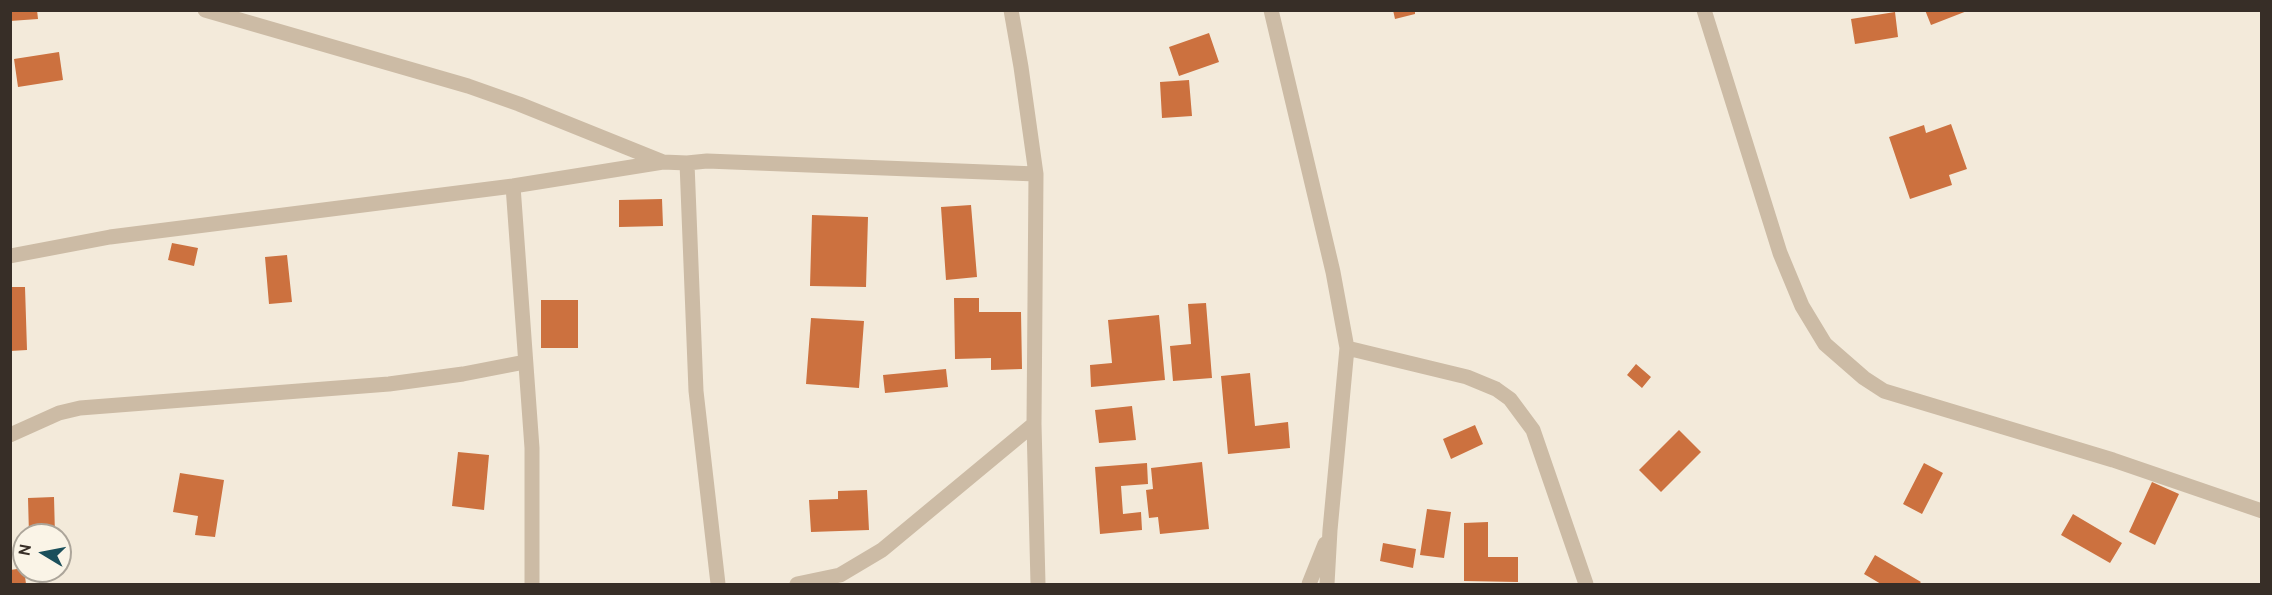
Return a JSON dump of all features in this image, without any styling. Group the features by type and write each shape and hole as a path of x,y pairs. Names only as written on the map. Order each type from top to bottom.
{"street":[{"path":"205,10 468,86 663,162"},
{"path":"1011,10 1036,174 1034,424 1038,585"},
{"path":"1271,10 1333,272 1347,348 1327,585"},
{"path":"1704,10 1780,253 1802,306 1825,344 1864,378 1884,391 2113,460 2262,511"},
{"path":"10,256 110,237 513,186 663,162 706,161 1036,174"},
{"path":"687,163 696,391 718,585"},
{"path":"513,186 532,448 532,585"},
{"path":"1347,348 1467,377 1496,389 1510,399 1533,430 1586,585"},
{"path":"10,435 59,413 80,408 388,384 525,362"},
{"path":"797,585 840,575 882,550 1034,424"},
{"path":"1309,585 1330,530"}],"building":[{"path":"10,10 37,10 38,19 10,21"},
{"path":"1393,10 1415,10 1415,14 1395,19"},
{"path":"1925,10 1967,10 1967,11 1931,25"},
{"path":"1895,12 1898,37 1855,44 1851,19"},
{"path":"1209,33 1219,62 1179,76 1169,47"},
{"path":"59,52 63,80 18,87 14,59"},
{"path":"1189,80 1192,116 1162,118 1160,82"},
{"path":"1951,124 1967,169 1949,175 1952,185 1910,199 1889,137 1924,125 1926,133"},
{"path":"662,199 663,226 619,227 619,200"},
{"path":"971,205 977,277 946,280 941,207"},
{"path":"812,215 868,217 866,287 810,286"},
{"path":"172,243 198,248 194,266 168,260"},
{"path":"287,255 292,302 269,304 265,257"},
{"path":"10,287 25,287 27,350 10,351"},
{"path":"954,298 979,298 979,312 1021,312 1022,369 991,370 991,358 955,359"},
{"path":"541,300 578,300 578,348 541,348"},
{"path":"1206,303 1212,378 1173,381 1170,346 1191,344 1188,304"},
{"path":"1159,315 1165,380 1091,387 1090,365 1112,363 1108,320"},
{"path":"811,318 864,321 859,388 806,384"},
{"path":"1636,364 1651,377 1642,388 1627,375"},
{"path":"946,369 948,387 885,393 883,375"},
{"path":"1250,373 1255,426 1288,422 1290,448 1228,454 1221,376"},
{"path":"1132,406 1136,440 1099,443 1095,410"},
{"path":"1475,425 1483,444 1451,459 1443,439"},
{"path":"1679,430 1701,452 1661,492 1639,470"},
{"path":"458,452 489,455 484,510 452,506"},
{"path":"1202,462 1209,529 1160,534 1158,517 1149,518 1146,490 1153,489 1151,468"},
{"path":"1147,463 1148,484 1121,486 1123,514 1141,512 1142,530 1100,534 1095,467"},
{"path":"1924,463 1943,473 1922,514 1903,504"},
{"path":"180,473 224,480 215,537 195,535 198,516 173,512"},
{"path":"2152,482 2179,494 2155,545 2129,532"},
{"path":"867,490 869,530 811,532 809,500 838,499 838,491"},
{"path":"54,497 55,523 29,523 28,498"},
{"path":"1427,509 1451,512 1444,558 1420,555"},
{"path":"2073,514 2122,543 2110,563 2061,535"},
{"path":"1488,522 1488,557 1518,557 1518,582 1464,581 1464,523"},
{"path":"1383,543 1416,549 1413,568 1380,561"},
{"path":"1875,555 1921,582 1919,584 1881,584 1864,574"},
{"path":"10,570 12,570 12,583 26,584 10,584"}]}
